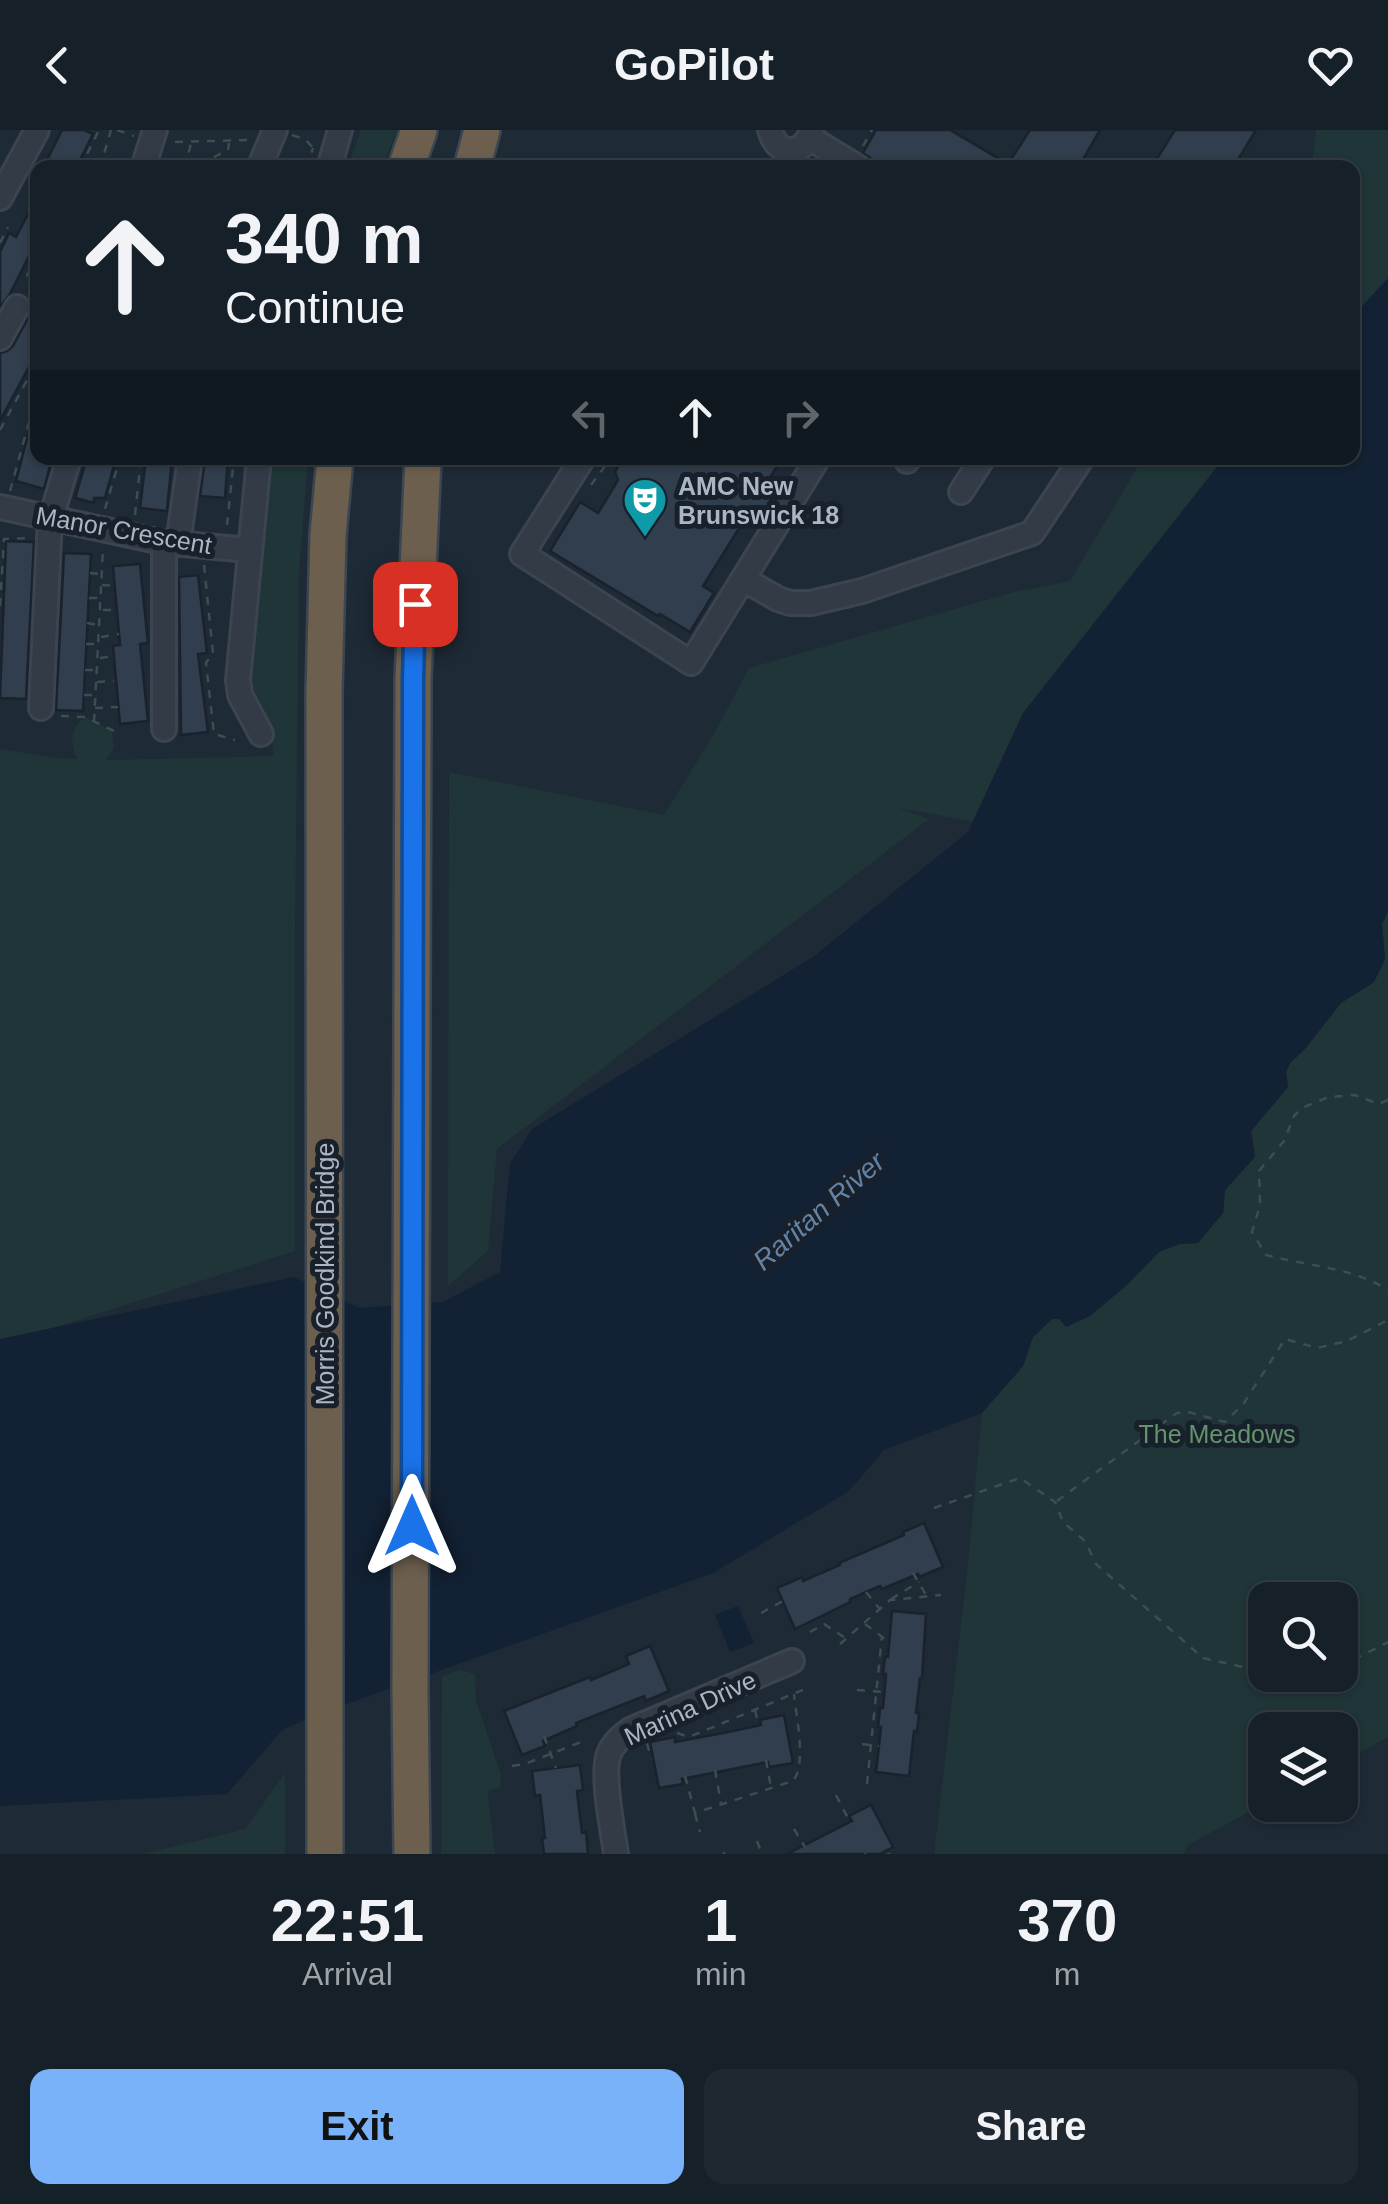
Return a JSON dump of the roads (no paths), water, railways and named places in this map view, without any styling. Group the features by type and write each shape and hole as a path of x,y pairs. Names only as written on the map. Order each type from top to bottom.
{"highway":[{"path":"409,160 420,130"},
{"path":"474,160 482,130"},
{"name":"Morris Goodkind Bridge","path":"325,1854 324,693 333,465"},
{"path":"412,1854 413,679 422,465"}],"street":[{"path":"0,198 37,130"},
{"path":"324,160 340,130"},
{"path":"254,160 278,134"},
{"path":"775,149 802,147 811,134 848,160"},
{"path":"0,338 16,307"},
{"path":"48,712 47,525 67,465"},
{"path":"164,728 171,543 188,465"},
{"path":"258,465 238,680 240,694 261,734"},
{"path":"578,465 522,554 692,663 814,465"},
{"path":"961,492 978,465"},
{"path":"744,579 790,604 810,603 862,591 1032,533 1077,465"},
{"name":"Manor Crescent","path":"5,499 47,525 249,550"},
{"name":"Marina Drive","path":"616,1854 606,1770 616,1740 630,1730 792,1661"}],"water":[{"name":"Raritan River","path":"1388,278 1388,911 1382,924 1385,959 1374,982 1341,1003 1290,1063 1286,1072 1288,1087 1251,1131 1255,1157 1225,1190 1223,1213 1198,1243 1180,1244 1159,1252 1090,1316 1066,1327 1059,1319 1052,1319 1033,1337 1023,1366 982,1413 884,1450 848,1492 713,1573 282,1730 227,1794 0,1806 0,1339 294,1277 359,1308 443,1302 500,1272 510,1164 532,1129 813,957 968,832 1023,713 1218,465 1360,465 1360,308"},
{"path":"738,1606 754,1643 730,1652 715,1615"}],"place":[{"name":"AMC New Brunswick 18","path":"645,538"}],"park label":[{"name":"The Meadows","path":"1217,1434"}]}
